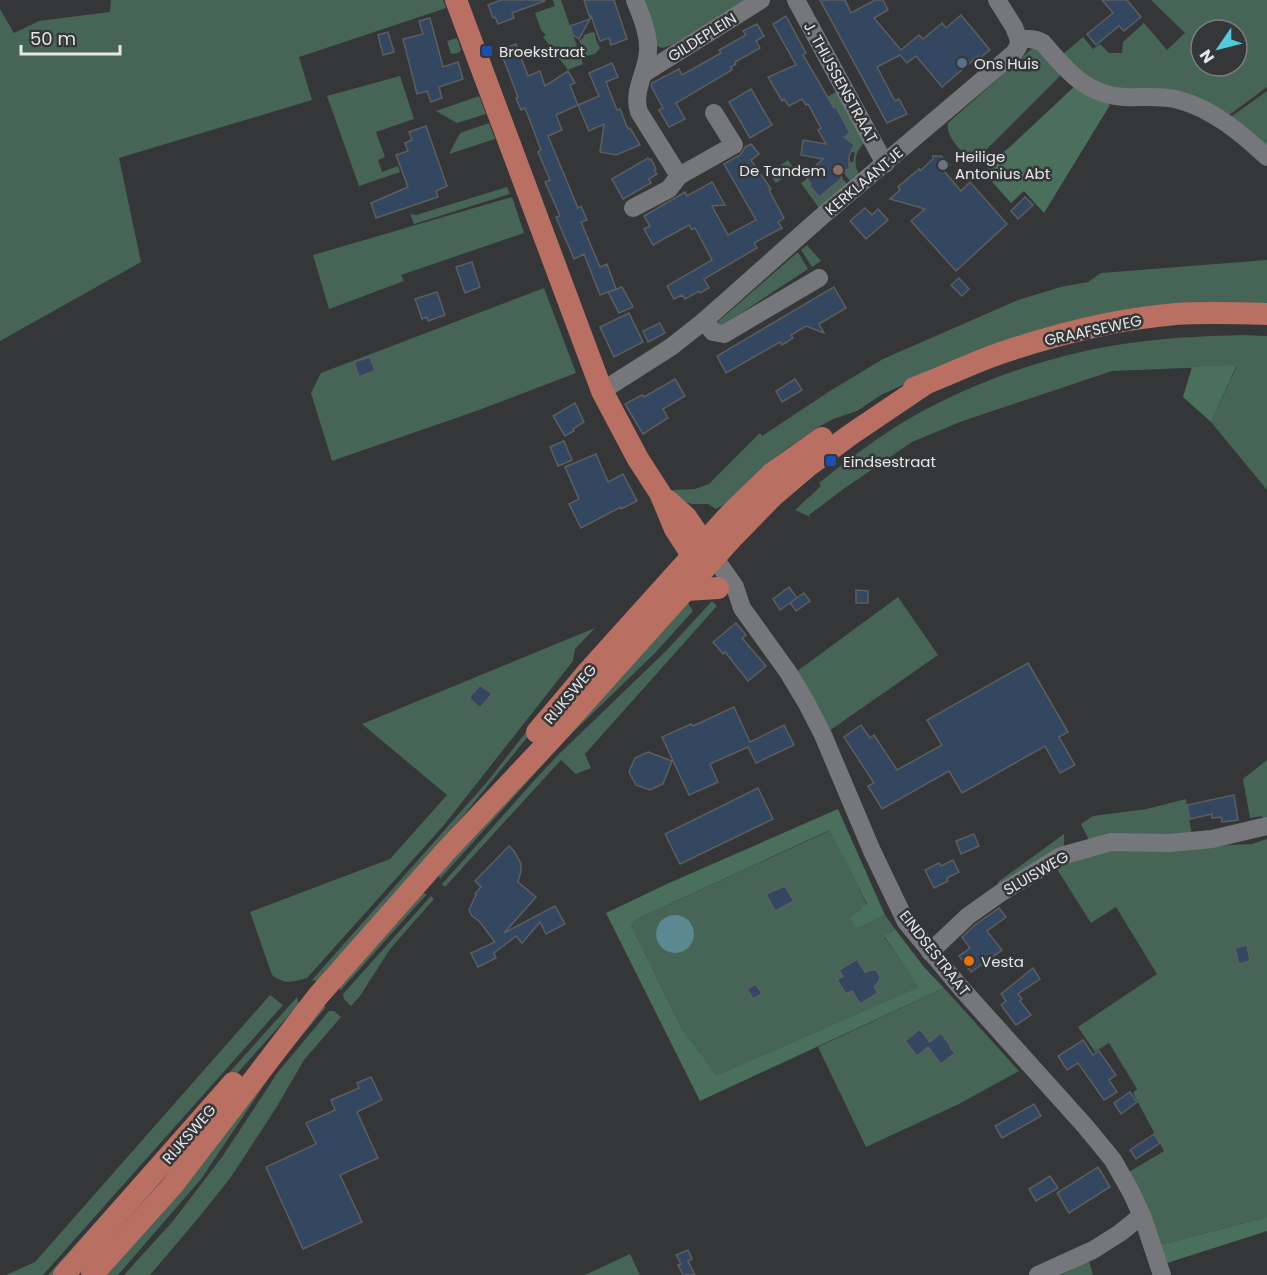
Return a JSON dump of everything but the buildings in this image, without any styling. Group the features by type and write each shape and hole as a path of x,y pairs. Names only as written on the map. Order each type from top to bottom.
{"main road":[{"path":"456,0 602,391 638,459 660,493 675,530 704,556"},
{"name":"GRAAFSEWEG","path":"704,556 730,514 771,474 850,419 883,400 1005,351 1087,328 1177,314 1267,314"},
{"name":"GRAAFSEWEG","path":"704,556 807,466 927,384"},
{"path":"660,493 686,517 704,556"},
{"path":"686,517 705,519 730,514"},
{"name":"RIJKSWEG","path":"64,1275 261,1053 318,996 445,852 557,733 686,590 704,556"},
{"name":"RIJKSWEG","path":"445,852 532,739 593,666 704,556"},
{"path":"686,590 718,588"},
{"name":"RIJKSWEG","path":"92,1275 172,1186 318,996"}],"street":[{"name":"GILDEPLEIN","path":"635,0 647,35 648,52 637,95 637,104 639,112 679,176"},
{"name":"GILDEPLEIN","path":"643,74 761,0"},
{"name":"J. THIJSSENSTRAAT","path":"796,0 885,164"},
{"path":"997,0 1014,27 1019,40 1038,40 1043,43 1076,80 1109,95 1154,96 1176,99 1196,106 1219,118 1267,157"},
{"name":"KERKLAANTJE","path":"602,391 671,347 704,321 821,217 1014,54 1019,40"},
{"path":"633,208 669,189 679,176 734,145 714,113"},
{"path":"704,321 713,332 724,334 819,278"},
{"name":"EINDSESTRAAT","path":"704,556 718,588 728,599 742,608"},
{"name":"EINDSESTRAAT","path":"704,556 735,587 742,608 788,672 806,702 823,735 872,851 906,922 1113,1160 1131,1192 1162,1275"},
{"name":"SLUISWEG","path":"930,952 968,916 1061,856 1111,842 1170,843 1212,838 1267,826"},
{"path":"1038,1275 1093,1250 1141,1216"}],"green space":[{"path":"111,0 443,0 446,8 299,57 312,100 119,158 141,262 0,341 0,9 14,33 39,21 110,12"},
{"path":"553,0 561,0 583,64 568,70 543,37 546,35 541,30 535,13 555,6"},
{"path":"641,0 750,0 672,45 662,48 657,46"},
{"path":"1151,0 1267,0 1267,87 1225,118 1106,89 1092,83 1061,56 1083,37 1093,49 1100,44 1109,53 1122,53 1123,42 1144,23 1167,50 1185,33"},
{"path":"595,33 600,48 595,54 587,56 579,41 584,35"},
{"path":"457,38 461,50 451,54 447,41"},
{"path":"1036,45 1063,73 973,163 952,139 948,123"},
{"path":"400,76 414,119 376,132 385,157 378,160 382,172 398,166 400,172 359,186 327,96"},
{"path":"1077,84 1110,105 1044,213 1024,191 1011,203 987,176 991,162"},
{"path":"1267,91 1267,153 1228,119"},
{"path":"836,92 864,143 856,158 859,174 850,181 842,171 850,169 849,162 853,162 855,153 851,151 854,145 845,136 850,133 836,107 827,112 820,101"},
{"path":"479,96 486,114 457,123 436,111"},
{"path":"489,123 495,139 449,154 460,133"},
{"path":"788,160 795,170 776,183 769,173"},
{"path":"842,178 847,184 819,208 801,183 807,179 809,186 819,197"},
{"path":"507,187 510,194 414,224 410,214 416,215"},
{"path":"512,197 524,233 401,275 404,281 329,309 313,255"},
{"path":"807,245 821,261 812,267 801,250"},
{"path":"798,252 808,269 720,327 713,326"},
{"path":"1267,260 1267,306 1211,305 918,378 881,395 857,411 833,419 817,428 759,470 728,502 716,509 708,504 692,504 682,501 673,490 695,489 709,484 760,433 762,436 883,359 1018,300 1061,287 1088,282 1101,273"},
{"path":"544,288 576,373 479,410 332,461 311,393 321,373"},
{"path":"1206,336 1267,336 1267,490 1211,422 1237,366 1112,371 960,422 912,442 845,488 809,515 810,517 795,510 821,486 819,483 888,432 939,403 996,378 1055,358 1116,345"},
{"path":"1237,365 1211,422 1183,397 1192,367"},
{"path":"898,597 938,655 829,731 796,672"},
{"path":"712,601 717,606 585,754 591,768 576,774 561,760 445,887 442,884 558,755 666,651"},
{"path":"688,603 693,611 655,653 566,739 440,879 438,873"},
{"path":"595,628 575,649 573,661 444,825 307,978 289,982 272,975 250,912 390,859 447,795 362,724"},
{"path":"580,663 583,665 530,734 454,827 319,982 312,980 487,782"},
{"path":"1267,760 1267,823 1265,824 1262,816 1250,818 1243,779"},
{"path":"1186,799 1192,836 1090,842 1081,824 1093,816 1147,809"},
{"path":"838,809 885,915 859,928 854,926 850,918 867,904 830,830 637,919 631,925 683,1030 717,1075 919,987 884,936 895,929 924,967 944,988 700,1101 606,913"},
{"path":"831,830 867,905 858,911 859,928 885,915 895,929 884,937 920,987 717,1075 683,1030 631,925 637,919","holes":["673,915 680,916 693,939 690,945 664,948 658,941"]},
{"path":"1064,834 1064,849 999,887 998,882"},
{"path":"1267,839 1267,1217 1160,1245 1129,1172 1164,1151 1133,1093 1137,1089 1109,1043 1095,1052 1078,1027 1157,974 1116,907 1091,923 1055,866 1111,847 1170,848 1252,844"},
{"path":"420,893 427,894 340,991 339,983"},
{"path":"431,896 434,899 390,949 351,1006 344,999 343,994"},
{"path":"944,988 1019,1071 959,1104 866,1147 818,1047"},
{"path":"270,995 283,1005 43,1275 6,1275 35,1262"},
{"path":"297,997 299,1004 57,1275 48,1275"},
{"path":"320,1005 326,1007 279,1063 201,1179 118,1275 100,1275"},
{"path":"329,1011 334,1011 341,1017 304,1060 231,1177 150,1275 124,1275 173,1221 222,1157 278,1072"},
{"path":"1267,1217 1267,1231 1164,1264 1160,1245"},
{"path":"630,1254 640,1275 585,1275"},
{"path":"1089,1261 1093,1275 1061,1275"}],"water":[{"path":"675,915 688,921 694,934 688,947 675,953 662,947 656,934 662,921"}],"place":[{"name":"Broekstraat","path":"487,51"},
{"name":"Ons Huis","path":"962,63"},
{"name":"Heilige Antonius Abt","path":"943,165"},
{"name":"De Tandem","path":"838,170"},
{"name":"Eindsestraat","path":"831,461"},
{"name":"Vesta","path":"969,961"}]}
